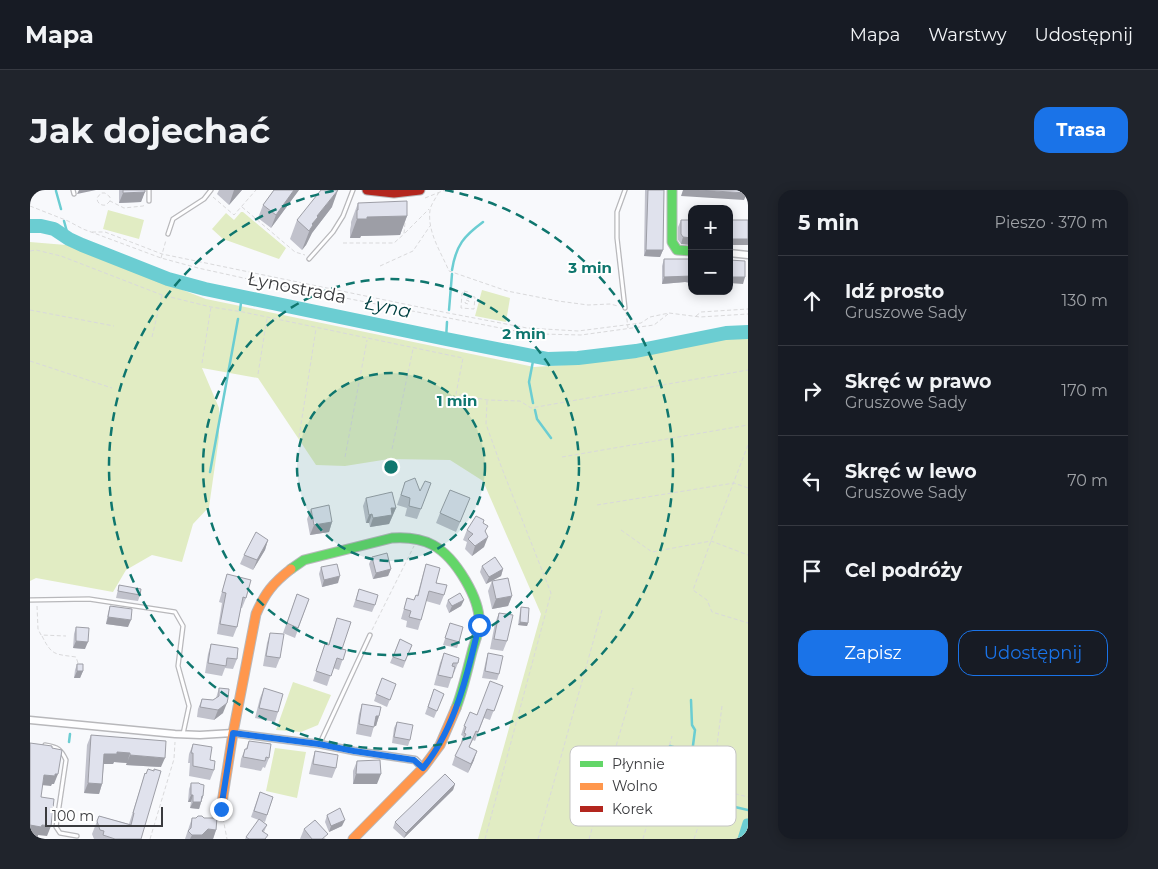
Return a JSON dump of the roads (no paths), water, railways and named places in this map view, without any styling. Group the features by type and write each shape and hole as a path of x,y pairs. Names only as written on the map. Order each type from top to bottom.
{"street":[{"path":"368,190 392,193 420,190"},
{"path":"672,190 672,242 678,250 688,251"},
{"path":"733,253 748,255"},
{"path":"221,809 233,733 256,614 263,598 272,585 304,560 392,538 405,537 417,539 433,545 446,554 457,568 471,590 478,608 479,625 461,695 440,745 423,768 353,839"},
{"path":"30,720 175,734 233,733 319,744 414,760 423,768"}],"lane":[{"path":"149,190 149,201"},
{"path":"309,259 333,232 343,216 353,190"},
{"path":"625,190 617,212 617,238 625,308"},
{"path":"168,234 173,219 204,199 210,192"},
{"path":"30,600 89,599 175,612 183,626 178,666 189,706 183,734"},
{"path":"319,744 370,635"},
{"path":"38,744 54,746 62,751 66,760 56,827 60,833 77,836"}],"waterway":[{"path":"56,191 61,209"},
{"path":"64,221 69,239"},
{"path":"452,270 456,254 462,242 483,222"},
{"name":"Łyna","path":"30,226 54,229 82,245 168,279 205,289 548,359 578,358 636,351 726,333 748,332"},
{"path":"449,310 452,274"},
{"path":"240,310 242,296"},
{"path":"210,472 238,319"},
{"path":"446,339 447,322"},
{"path":"533,403 529,382 534,356"},
{"path":"535,410 537,419 551,438"},
{"path":"691,700 692,725 695,730 693,746"},
{"path":"69,742 70,734"},
{"path":"736,807 748,810"},
{"path":"742,839 748,823"}]}
